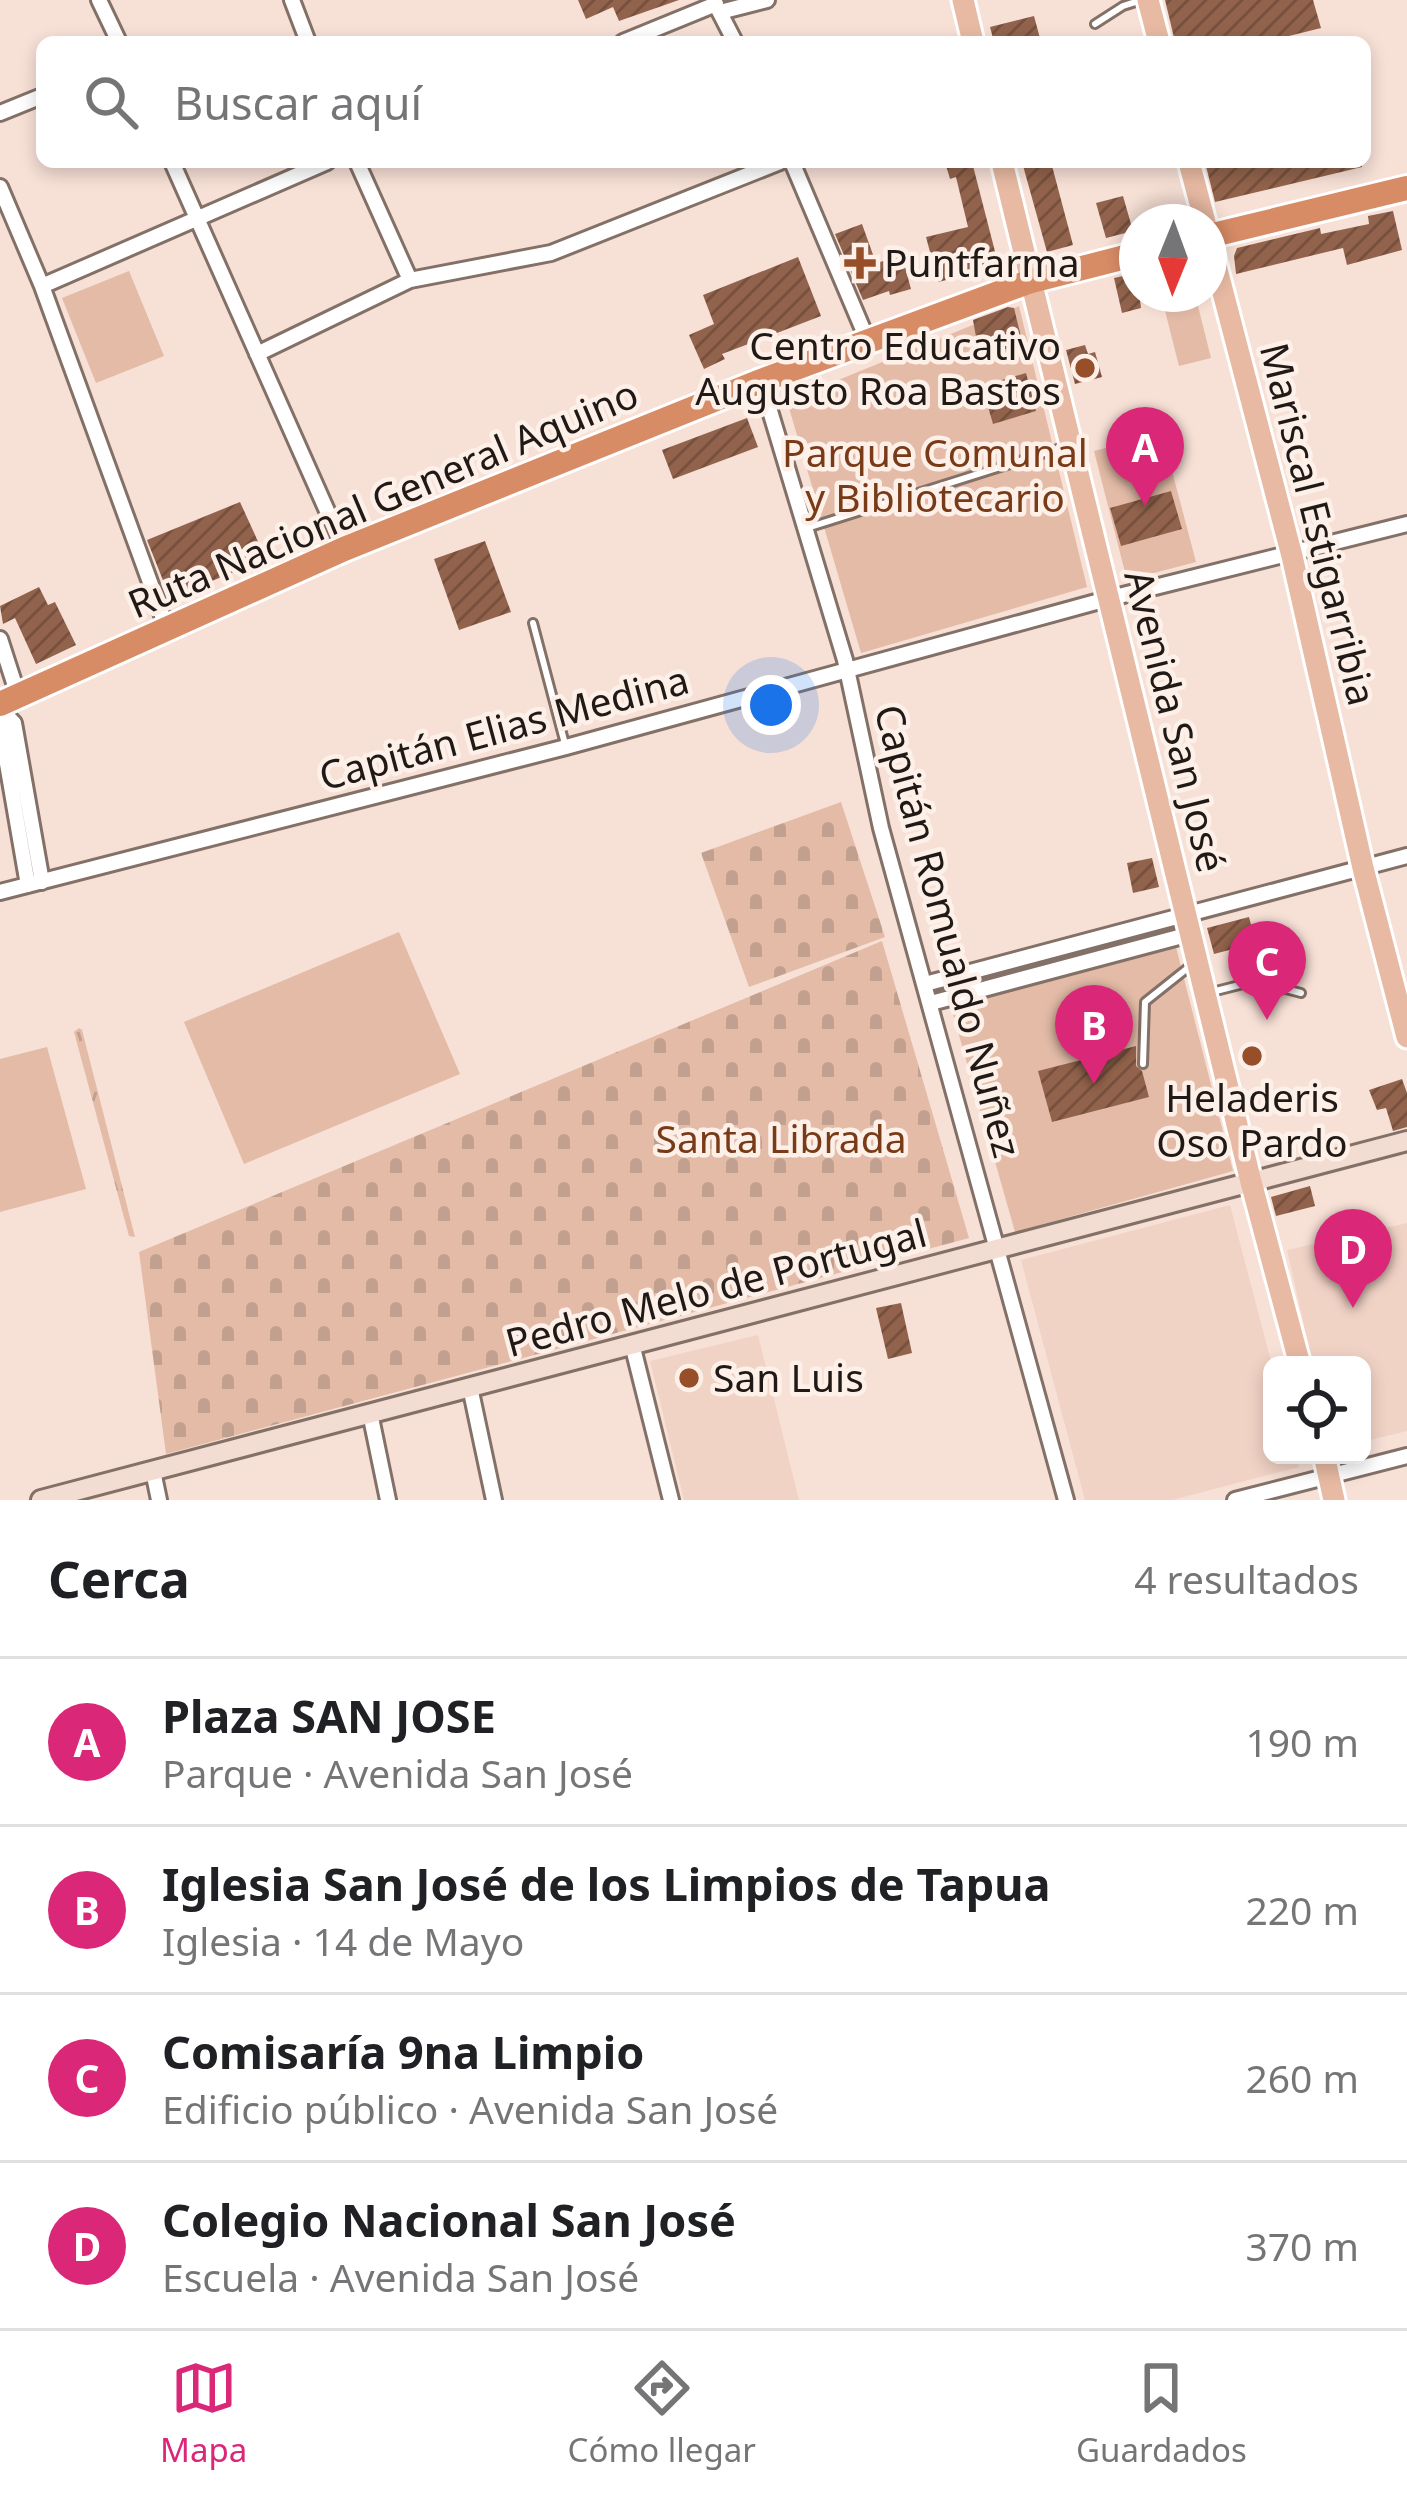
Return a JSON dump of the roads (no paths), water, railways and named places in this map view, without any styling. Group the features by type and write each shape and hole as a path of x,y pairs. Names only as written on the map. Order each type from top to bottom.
{"highway":[{"path":"1227,233 1407,188"},
{"name":"Ruta Nacional General Aquino","path":"5,709 166,626 344,549 867,340 1031,280 1119,258"}],"main road":[{"path":"962,0 971,36"},
{"path":"1145,0 1157,36"},
{"name":"Avenida San José","path":"1003,168 1250,1182 1298,1356"},
{"path":"1191,168 1200,204"},
{"name":"Mariscal Estigarribia","path":"1227,307 1407,1037"},
{"path":"1326,1466 1334,1500"}],"street":[{"path":"99,0 115,36"},
{"path":"292,0 306,36"},
{"path":"638,36 717,5 767,0"},
{"path":"717,5 732,36"},
{"path":"0,113 36,98"},
{"path":"175,168 344,549"},
{"path":"42,286 314,168"},
{"path":"360,168 410,280"},
{"path":"257,354 410,280 551,253 765,168"},
{"path":"795,168 867,340"},
{"path":"0,187 42,286 166,626"},
{"name":"Capitán Romualdo Nuñez","path":"761,381 848,671 881,828 1066,1500"},
{"name":"Capitán Elias Medina","path":"0,892 1407,524"},
{"path":"0,639 5,709 14,723 35,884"},
{"path":"931,1004 1407,856"},
{"path":"925,984 1188,924"},
{"name":"Pedro Melo de Portugal","path":"41,1500 1407,1141"},
{"path":"632,1344 671,1500"},
{"path":"470,1387 494,1500"},
{"path":"370,1413 388,1500"},
{"path":"1235,1500 1326,1466 1407,1456"},
{"path":"153,1471 159,1500"}],"lane":[{"path":"1095,24 1123,6 1145,0"},
{"path":"807,528 1070,445"},
{"path":"533,623 566,747"},
{"path":"1143,1064 1145,1002 1197,961"},
{"path":"1205,994 1255,981 1301,993"}],"place":[{"name":"Puntfarma","path":"860,263"},
{"name":"Centro Educativo Augusto Roa Bastos","path":"1085,368"},
{"name":"Plaza SAN JOSE","path":"1145,506"},
{"name":"Comisaría 9na Limpio","path":"1267,1020"},
{"name":"Heladeris Oso Pardo","path":"1252,1056"},
{"name":"Iglesia San José de los Limpios de Tapua","path":"1094,1084"},
{"name":"Colegio Nacional San José","path":"1353,1308"},
{"name":"San Luis","path":"689,1378"}],"park label":[{"name":"Parque Comunal y Bibliotecario","path":"935,476"},
{"name":"Santa Librada","path":"781,1139"}]}
